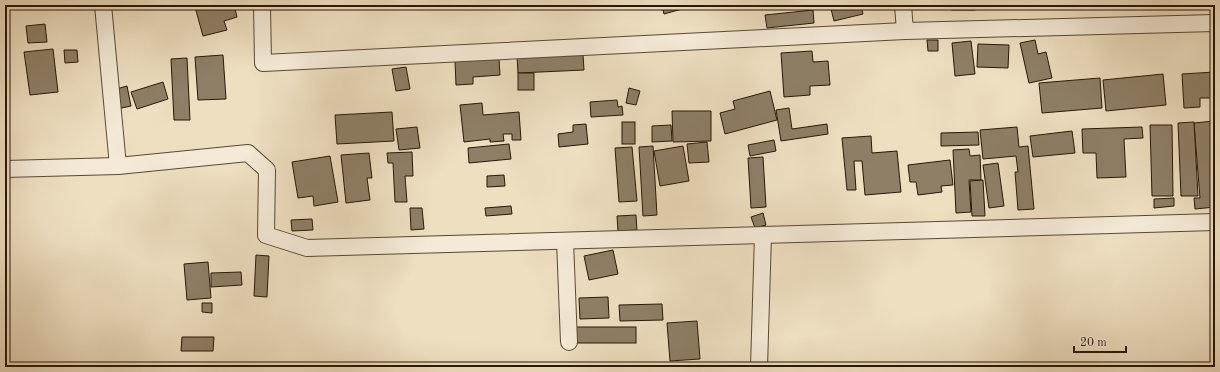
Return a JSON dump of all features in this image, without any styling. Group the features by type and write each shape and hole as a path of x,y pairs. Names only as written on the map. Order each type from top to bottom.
{"street":[{"path":"103,5 118,166"},
{"path":"262,5 263,63 905,32 1215,23"},
{"path":"903,5 905,32"},
{"path":"5,169 118,166 248,153 267,170 266,235 308,248 1215,222"},
{"path":"759,367 763,236"},
{"path":"565,241 569,342"}],"building":[{"path":"202,5 234,5 237,17 224,21 227,30 203,36 195,7"},
{"path":"662,5 681,5 682,9 664,14"},
{"path":"830,5 861,5 863,14 834,21"},
{"path":"952,5 975,5 975,10 952,10"},
{"path":"813,10 814,23 767,28 765,15"},
{"path":"45,24 47,42 28,43 26,26"},
{"path":"927,40 938,40 938,51 928,51"},
{"path":"1035,40 1038,54 1046,52 1052,78 1029,83 1020,43"},
{"path":"971,41 975,74 955,76 952,43"},
{"path":"978,44 1009,45 1008,68 977,67"},
{"path":"53,49 58,92 30,95 24,52"},
{"path":"64,50 77,50 78,62 65,63"},
{"path":"812,51 813,62 828,61 830,85 810,86 810,95 784,97 781,53"},
{"path":"223,55 226,99 198,100 195,57"},
{"path":"583,55 584,70 518,73 517,57"},
{"path":"187,58 190,120 174,120 171,59"},
{"path":"499,59 500,75 473,77 473,84 456,85 455,61"},
{"path":"406,67 410,89 396,91 392,69"},
{"path":"1215,72 1215,108 1213,108 1213,98 1200,98 1200,107 1184,108 1182,74"},
{"path":"518,73 534,73 534,90 518,90"},
{"path":"1163,74 1166,105 1106,111 1103,80"},
{"path":"1100,78 1102,108 1042,113 1039,83"},
{"path":"163,82 168,99 137,109 131,92"},
{"path":"127,86 131,106 117,109 113,90"},
{"path":"629,88 640,91 636,105 626,103"},
{"path":"770,91 777,120 725,134 720,113 735,109 733,101"},
{"path":"617,100 618,107 622,106 623,115 591,117 590,102"},
{"path":"482,103 483,115 519,112 521,140 512,140 512,134 503,134 504,141 490,142 490,139 464,142 460,105"},
{"path":"789,108 792,129 827,124 828,134 781,141 776,110"},
{"path":"672,111 711,111 711,141 673,142"},
{"path":"392,112 394,141 337,144 335,115"},
{"path":"1214,121 1215,207 1195,209 1194,198 1200,198 1194,123"},
{"path":"622,122 635,122 635,144 622,144"},
{"path":"1194,122 1198,196 1181,196 1178,123"},
{"path":"586,124 588,144 559,147 558,134 573,132 573,125"},
{"path":"671,125 672,141 652,142 652,126"},
{"path":"1150,125 1172,125 1173,196 1152,196"},
{"path":"417,127 420,148 399,150 396,129"},
{"path":"1017,127 1019,147 1028,146 1034,209 1018,210 1015,172 1018,172 1016,156 983,159 980,130"},
{"path":"1142,127 1143,138 1124,139 1126,177 1097,178 1096,153 1083,153 1082,129"},
{"path":"1072,131 1075,153 1033,157 1030,136"},
{"path":"978,132 979,145 941,146 941,133"},
{"path":"871,136 872,153 897,151 901,192 865,195 862,161 854,161 856,190 847,190 842,138"},
{"path":"774,140 776,151 750,156 748,145"},
{"path":"707,142 709,162 689,163 687,144"},
{"path":"509,144 511,159 469,163 468,148"},
{"path":"653,146 657,215 643,216 639,147"},
{"path":"683,146 689,181 660,186 654,151"},
{"path":"632,147 637,201 619,202 615,148"},
{"path":"969,149 970,156 980,155 981,180 969,180 971,212 956,213 953,150"},
{"path":"412,152 413,176 405,176 407,202 395,202 393,163 388,163 387,153"},
{"path":"369,153 372,178 367,178 370,200 346,203 341,155"},
{"path":"330,156 338,202 314,206 313,196 298,198 292,162"},
{"path":"763,157 766,207 751,208 748,158"},
{"path":"950,160 953,185 941,186 942,192 918,195 916,182 910,182 908,165"},
{"path":"998,163 1004,206 989,208 983,165"},
{"path":"504,175 505,186 487,187 487,176"},
{"path":"983,180 985,216 972,216 970,181"},
{"path":"1174,198 1174,206 1154,208 1154,199"},
{"path":"511,206 512,214 486,216 485,208"},
{"path":"410,208 422,208 424,229 411,230"},
{"path":"763,213 766,225 755,228 751,217"},
{"path":"636,215 637,230 618,231 617,216"},
{"path":"312,219 313,230 292,231 291,220"},
{"path":"613,250 618,274 589,280 584,256"},
{"path":"256,255 269,256 267,297 254,296"},
{"path":"208,262 211,298 187,300 184,264"},
{"path":"241,272 242,285 211,287 211,273"},
{"path":"608,297 609,318 580,319 579,298"},
{"path":"202,303 212,303 212,313 202,312"},
{"path":"662,304 663,320 620,321 619,305"},
{"path":"697,321 700,359 670,361 667,323"},
{"path":"575,327 636,327 636,343 575,343"},
{"path":"182,337 214,337 213,351 181,351"}]}
